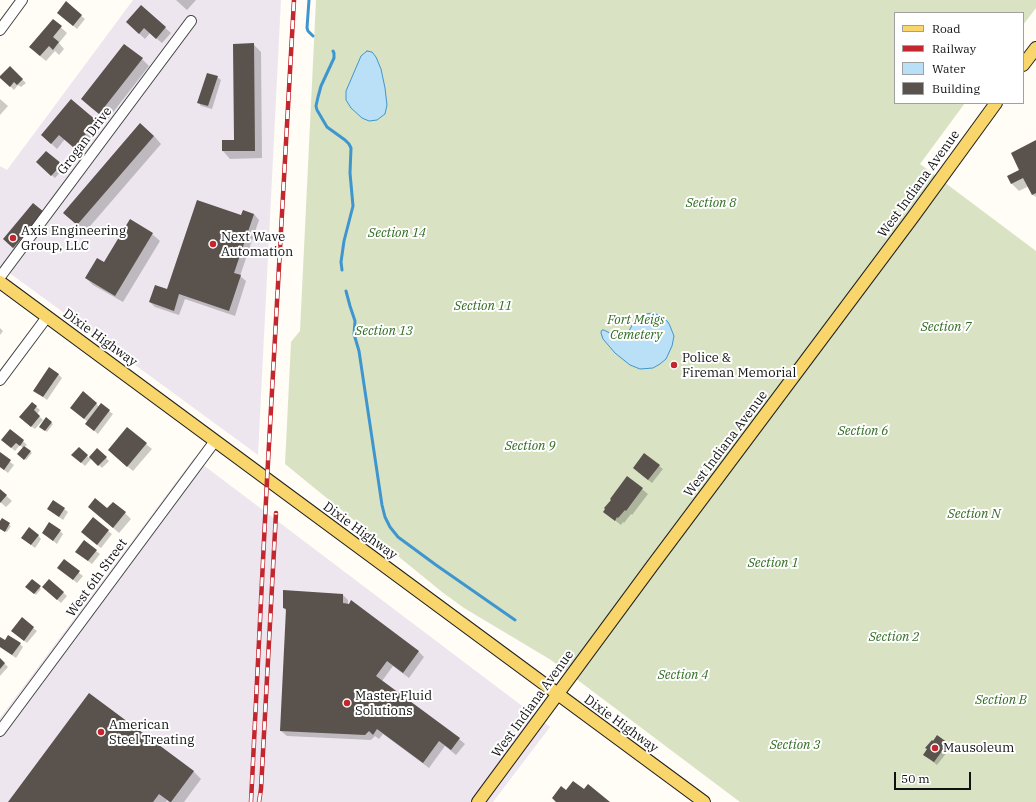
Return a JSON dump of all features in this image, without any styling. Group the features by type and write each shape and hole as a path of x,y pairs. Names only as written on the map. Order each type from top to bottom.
{"main road":[{"path":"1024,64 1036,48"},
{"name":"West Indiana Avenue","path":"478,802 995,104"},
{"name":"Dixie Highway","path":"0,282 704,802"}],"street":[{"path":"0,30 22,0"},
{"name":"Grogan Drive","path":"0,277 191,21"},
{"path":"0,380 47,317"},
{"name":"West 6th Street","path":"0,730 215,441"}],"shaded area":[{"path":"133,0 281,0 258,455 0,266 0,166 7,170"},
{"path":"194,458 550,727 493,802 0,802 0,718"}],"green space":[{"name":"Fort Meigs Cemetery","path":"316,0 1036,0 1036,8 1024,24 1024,12 894,12 894,104 964,104 920,164 1036,251 1036,802 740,802 551,660 464,608 442,592 285,464 291,342 300,331"}],"water":[{"path":"367,51 372,52 376,57 381,69 387,105 385,114 377,120 369,121 362,118 351,108 346,100 346,91 361,56"},
{"path":"653,313 661,316 668,322 674,336 672,346 666,359 660,364 653,368 640,369 630,365 615,353 603,339 601,332 604,330 619,338 626,336 634,322 641,315"}],"building":[{"path":"66,1 82,15 73,26 57,13"},
{"path":"141,5 166,27 156,39 144,28 139,34 126,22"},
{"path":"53,19 62,26 53,37 59,42 53,50 49,46 40,56 29,47"},
{"path":"254,43 255,151 222,151 222,140 234,140 233,44"},
{"path":"124,44 143,58 99,114 81,99"},
{"path":"10,66 23,79 17,85 14,82 10,87 0,78 0,76"},
{"path":"207,73 218,76 208,106 197,103"},
{"path":"71,99 97,121 74,148 59,135 51,144 41,135"},
{"path":"140,123 154,136 77,225 63,213"},
{"path":"1036,140 1036,193 1032,195 1023,178 1011,184 1007,176 1019,170 1011,153"},
{"path":"46,151 62,164 51,176 36,162"},
{"name":"Next Wave Automation","path":"197,200 241,215 243,210 254,214 234,273 241,275 229,311 179,294 174,311 149,302 155,285 167,289"},
{"path":"33,203 44,212 13,248 3,239"},
{"path":"130,219 153,233 115,296 85,278 97,258 104,262"},
{"path":"49,367 59,374 43,397 33,391"},
{"path":"83,391 97,403 84,419 70,408"},
{"path":"32,402 37,406 34,410 40,416 31,427 19,417"},
{"path":"101,403 110,410 94,431 85,424"},
{"path":"46,417 52,422 45,431 39,427"},
{"path":"127,427 147,443 127,467 108,450"},
{"path":"10,429 24,440 20,446 16,443 11,448 1,440"},
{"path":"24,446 31,451 24,460 17,454"},
{"path":"79,447 88,455 81,463 71,455"},
{"path":"97,448 107,457 98,466 89,457"},
{"path":"0,452 11,460 4,470 0,467"},
{"path":"644,453 660,465 648,480 633,468"},
{"path":"627,476 643,488 626,511 625,510 618,518 617,517 615,521 603,512 605,509 604,508"},
{"path":"0,489 7,495 0,503"},
{"path":"95,498 107,508 113,502 126,512 113,528 88,507"},
{"path":"53,500 65,508 59,517 47,509"},
{"path":"93,517 109,530 97,545 81,532"},
{"path":"2,518 10,523 5,532 0,529 0,521"},
{"path":"49,522 61,530 53,541 42,533"},
{"path":"29,527 39,535 31,545 21,538"},
{"path":"84,540 97,550 88,561 75,552"},
{"path":"64,559 80,571 73,580 57,568"},
{"path":"32,579 41,586 34,594 25,587"},
{"path":"49,579 64,592 57,600 42,587"},
{"name":"Master Fluid Solutions","path":"283,590 343,594 343,603 349,604 351,600 419,651 403,673 387,661 376,676 460,738 451,750 439,741 423,763 377,729 373,735 369,731 365,735 280,731 286,609 283,608"},
{"path":"22,617 34,627 24,641 11,631"},
{"path":"8,635 21,643 12,655 0,647 0,637 5,640"},
{"path":"0,658 5,663 0,669"},
{"name":"American Steel Treating","path":"89,693 194,771 171,802 159,794 153,802 8,802"},
{"name":"Mausoleum","path":"937,735 948,743 934,762 923,755 927,749 925,748"},
{"path":"573,781 584,789 588,784 610,802 556,802 552,798 561,786 566,790"}],"waterway":[{"path":"309,0 307,28 313,36"},
{"path":"333,51 334,58 321,86 316,106 327,127 345,140 351,148 350,173 353,206 344,241 341,262 342,270"},
{"path":"346,291 355,321 354,334 359,351 382,505 385,517 390,527 398,537 515,620"}],"railway":[{"path":"251,802 267,480 294,0"},
{"path":"259,802 261,789 276,513"}],"place":[{"name":"Axis Engineering Group, LLC","path":"13,238"},
{"name":"Next Wave Automation","path":"213,244"},
{"name":"Police & Fireman Memorial","path":"674,365"},
{"name":"Master Fluid Solutions","path":"347,703"},
{"name":"American Steel Treating","path":"101,732"},
{"name":"Mausoleum","path":"935,748"}],"park label":[{"name":"Section 8","path":"711,203"},
{"name":"Section 14","path":"397,233"},
{"name":"Section 11","path":"483,306"},
{"name":"Section 7","path":"946,327"},
{"name":"Section 13","path":"384,331"},
{"name":"Section 6","path":"863,431"},
{"name":"Section 9","path":"530,446"},
{"name":"Section N","path":"974,514"},
{"name":"Section 1","path":"773,563"},
{"name":"Section 2","path":"894,637"},
{"name":"Section 4","path":"683,675"},
{"name":"Section B","path":"1001,700"},
{"name":"Section 3","path":"795,745"}]}
